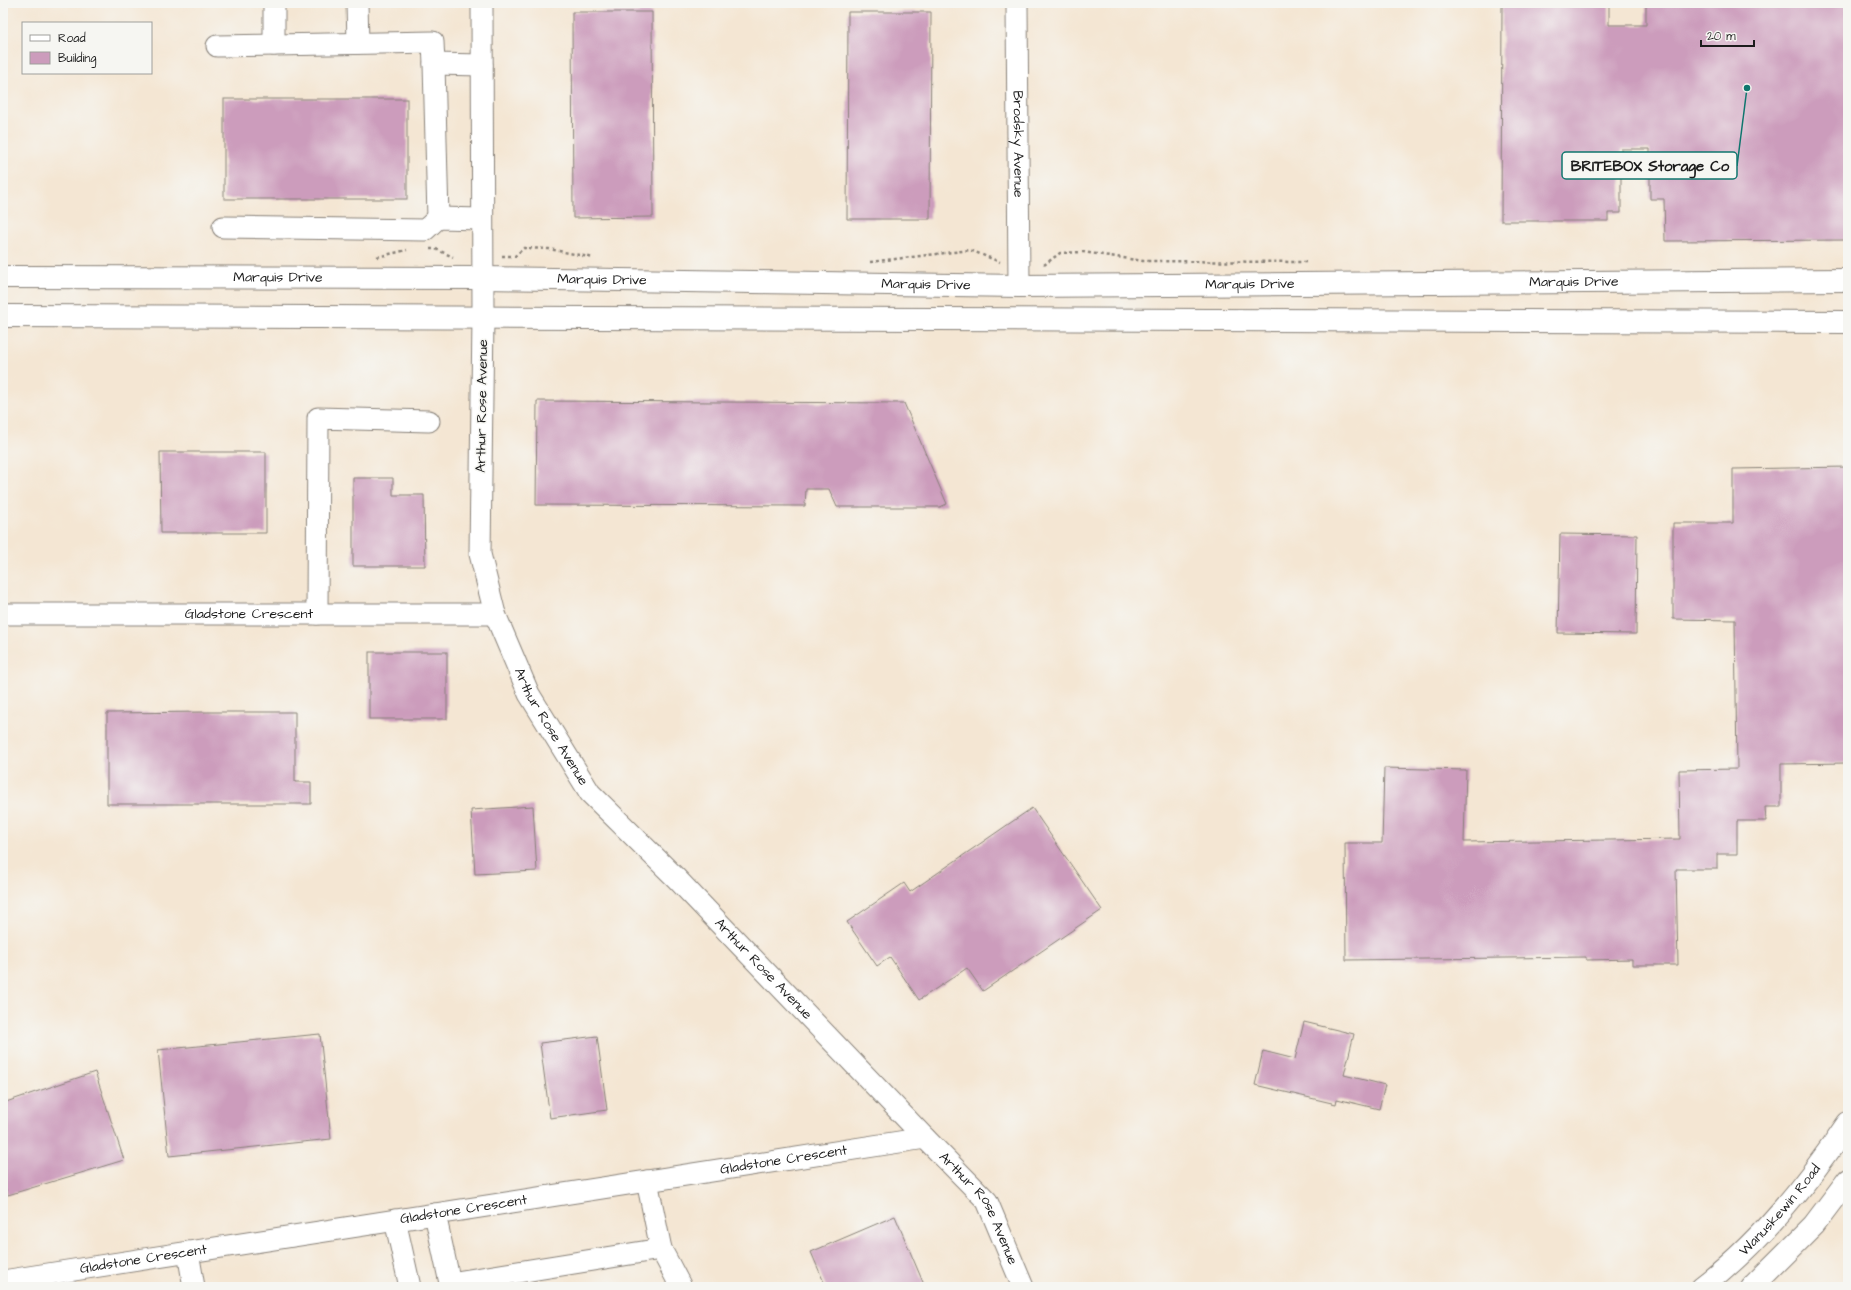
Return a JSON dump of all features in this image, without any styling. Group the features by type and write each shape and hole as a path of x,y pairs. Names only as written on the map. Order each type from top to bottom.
{"main road":[{"name":"Marquis Drive","path":"3,277 1019,277 1848,280"},
{"path":"3,316 1848,322"},
{"path":"1802,321 1848,334"},
{"name":"Wanuskewin Road","path":"1702,1287 1745,1249 1788,1205 1825,1158 1848,1123"},
{"path":"1752,1287 1814,1225 1848,1180"}],"street":[{"path":"274,3 274,45"},
{"path":"357,3 358,43"},
{"name":"Arthur Rose Avenue","path":"482,3 483,317 480,554 495,614 529,694 590,793 791,997 925,1138 988,1201 1022,1287"},
{"name":"Brodsky Avenue","path":"1017,3 1019,277"},
{"path":"217,46 433,42 438,218"},
{"path":"434,64 482,65"},
{"path":"223,227 425,230 438,218 482,219"},
{"path":"317,614 318,418 430,421"},
{"name":"Gladstone Crescent","path":"3,614 495,614"},
{"name":"Gladstone Crescent","path":"3,1281 925,1138"},
{"path":"647,1181 661,1249 681,1287"},
{"path":"435,1214 450,1283 661,1249"},
{"path":"395,1220 410,1287"},
{"path":"188,1252 194,1287"}],"path":[{"path":"423,249 436,249 453,257 515,256 524,248 549,249 600,260"},
{"path":"372,258 408,250"},
{"path":"869,262 970,250 992,260 1019,277 1045,265 1060,253 1083,252 1143,261 1309,262"}],"building":[{"path":"1502,3 1609,3 1609,25 1646,25 1646,3 1848,3 1848,240 1665,241 1664,199 1650,199 1650,149 1621,149 1621,213 1608,213 1608,221 1501,221"},
{"path":"572,12 652,12 653,217 573,218"},
{"path":"848,12 931,12 930,219 847,219"},
{"path":"224,99 407,99 407,199 224,199"},
{"path":"537,401 904,403 947,504 940,507 837,507 829,489 806,489 805,506 536,505"},
{"path":"160,452 266,452 266,533 161,533"},
{"path":"1848,467 1848,763 1781,764 1781,807 1765,807 1766,821 1737,821 1737,854 1717,854 1717,869 1676,869 1678,965 1632,965 1632,959 1586,960 1586,957 1346,960 1345,843 1382,843 1384,768 1466,770 1464,842 1680,839 1679,770 1737,769 1735,620 1673,619 1673,523 1733,523 1733,469"},
{"path":"353,478 393,478 393,495 424,495 425,566 353,566"},
{"path":"1560,534 1637,535 1636,634 1558,633"},
{"path":"369,652 447,652 447,719 369,719"},
{"path":"295,712 295,782 311,782 311,804 107,804 107,713"},
{"path":"533,806 537,871 475,874 471,810"},
{"path":"1032,808 1102,910 983,991 967,968 919,1000 890,957 877,966 847,922 904,883 910,892"},
{"path":"1304,1022 1354,1034 1344,1075 1385,1085 1379,1109 1337,1099 1336,1104 1255,1085 1263,1051 1295,1059"},
{"path":"320,1034 331,1139 169,1156 158,1050"},
{"path":"597,1036 607,1110 550,1118 540,1043"},
{"path":"95,1072 124,1160 8,1195 3,1182 3,1103"},
{"path":"895,1216 925,1287 826,1287 811,1252"}],"place":[{"name":"BRITEBOX Storage Co","path":"1747,88"}]}
